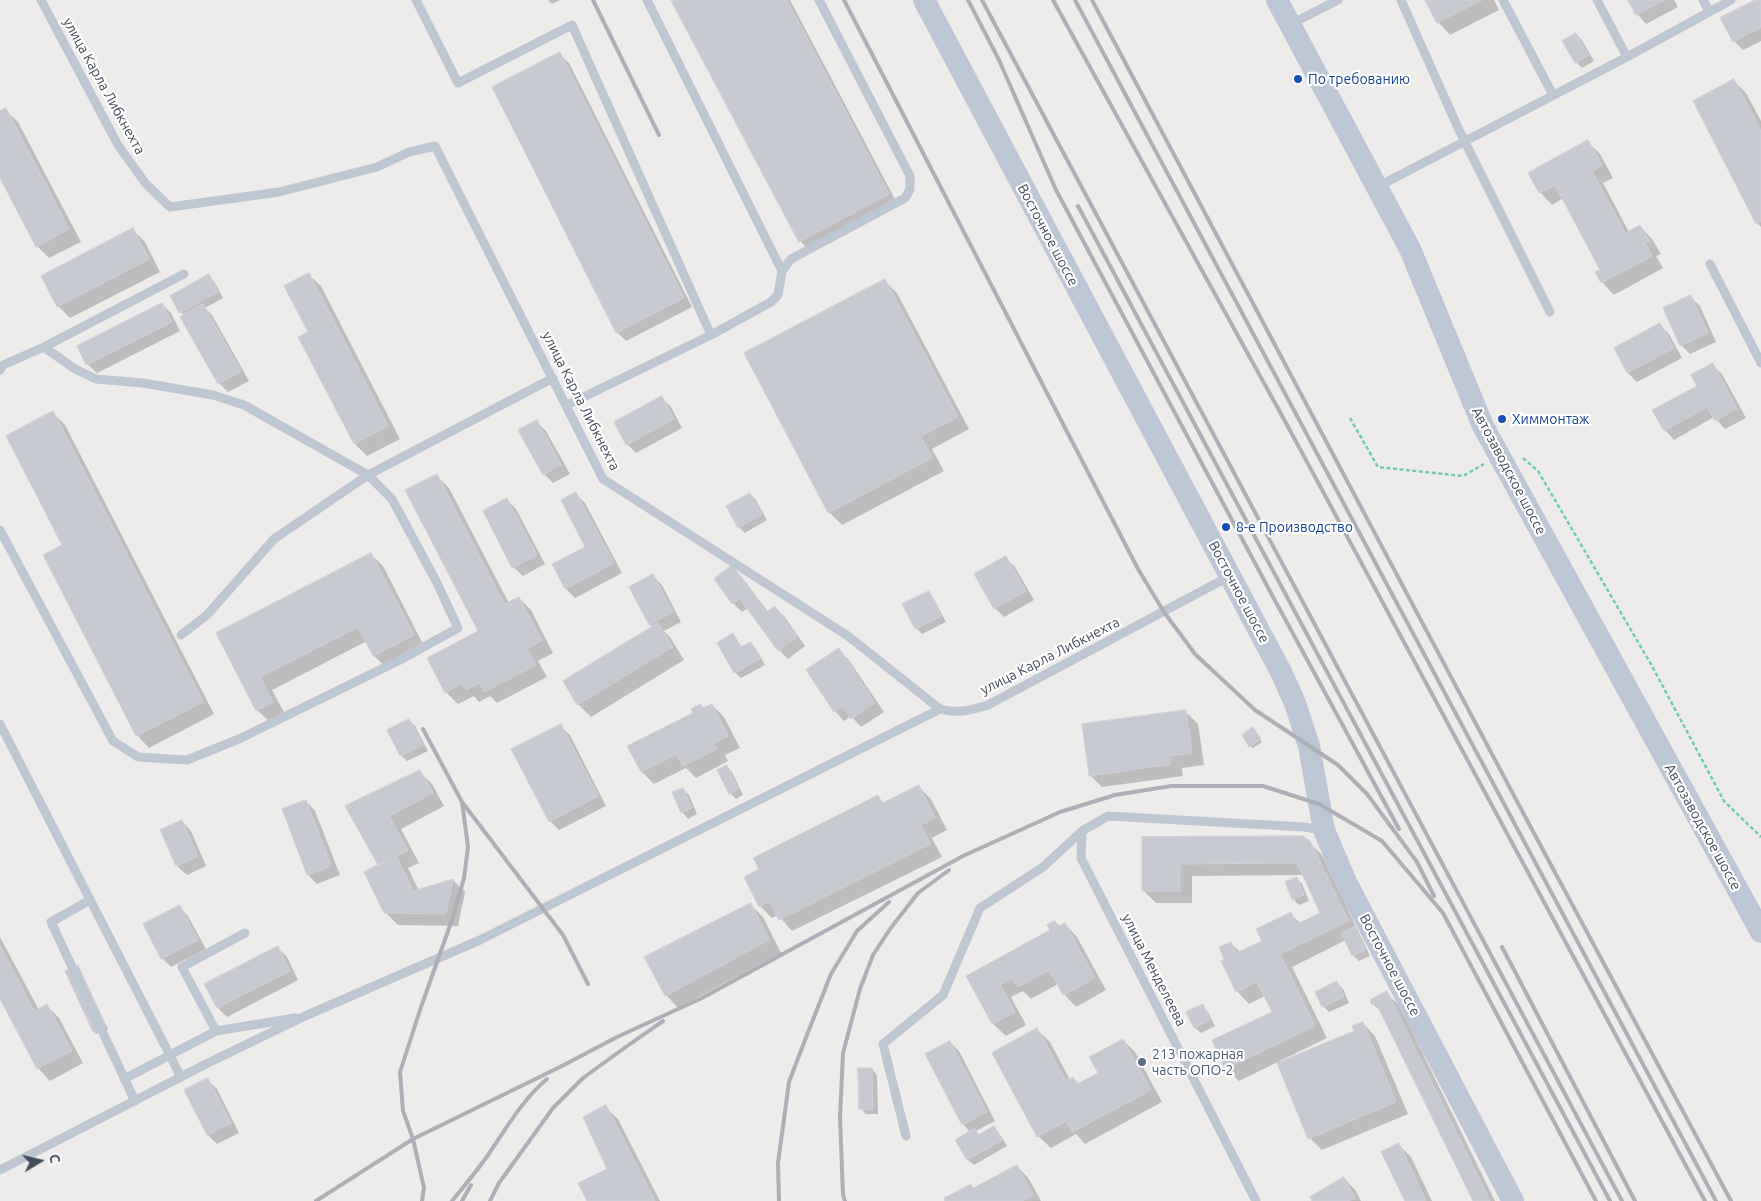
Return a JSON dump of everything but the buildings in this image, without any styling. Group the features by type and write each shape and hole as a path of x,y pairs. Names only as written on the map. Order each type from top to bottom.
{"street":[{"name":"Восточное шоссе","path":"924,0 1262,634 1295,703 1309,746 1324,830 1346,882 1513,1201"},
{"name":"Автозаводское шоссе","path":"1277,0 1413,256 1483,426 1761,932"}],"lane":[{"name":"улица Карла Либкнехта","path":"41,0 118,145 146,184 170,207 278,192 377,167 408,152 435,146 604,479 848,636 940,709 950,712 961,712 988,705 1230,576"},
{"path":"416,0 458,83 572,25 711,335"},
{"path":"647,0 782,271"},
{"path":"567,405 711,335 772,302 778,294 782,271 791,259 905,198 910,189 910,176 819,0"},
{"path":"1290,25 1338,0"},
{"path":"1402,0 1464,141 1550,312"},
{"path":"1504,0 1553,95"},
{"path":"1597,0 1626,57"},
{"path":"1703,0 1709,12"},
{"path":"1377,187 1731,0"},
{"path":"1710,264 1761,363"},
{"path":"0,370 3,365 44,347 184,274"},
{"path":"0,530 113,741 138,757 187,760 239,739 400,660 458,628 436,581 392,499 368,475 244,405 213,395 143,383 96,379 75,369 44,347"},
{"path":"181,635 207,615 274,539 368,475 554,378"},
{"path":"0,1170 135,1100 305,1016 480,940 940,709"},
{"path":"0,724 181,1077"},
{"path":"906,1136 883,1044 943,995 980,908 1043,868 1082,831 1108,816 1304,827 1324,830"},
{"name":"улица Менделеева","path":"1082,831 1081,858 1256,1201"},
{"path":"90,900 51,922 135,1100"},
{"path":"216,1031 182,967 245,933"},
{"path":"124,1079 216,1031 305,1016"}],"railway":[{"path":"593,0 659,135"},
{"path":"844,0 1138,569 1164,612 1195,654 1255,710 1338,765 1367,794 1417,862 1434,896"},
{"path":"968,0 999,60 1056,190 1399,829"},
{"path":"982,0 1622,1201"},
{"path":"1053,0 1286,423 1705,1201"},
{"path":"1075,0 1716,1201"},
{"path":"1092,0 1731,1201"},
{"path":"1078,206 1610,1201"},
{"path":"423,729 462,802 563,935 588,984"},
{"path":"316,1201 413,1139 617,1037 702,998 963,856 1060,812 1115,795 1171,786 1263,786 1319,804 1382,841 1443,913 1596,1201"},
{"path":"422,1201 424,1188 413,1139 403,1111 400,1072 454,914 464,878 468,847 462,802"},
{"path":"845,1201 843,1195 840,1118 843,1053 860,989 873,955 890,929 918,893 949,870"},
{"path":"779,1201 778,1163 789,1082 831,974 857,931 889,902"},
{"path":"1502,947 1635,1201"},
{"path":"490,1201 499,1183 553,1108 583,1078 663,1021"},
{"path":"452,1201 484,1161 522,1105 547,1079"},
{"path":"462,1201 471,1185"}],"place":[{"name":"По требованию","path":"1298,79"},
{"name":"Химмонтаж","path":"1502,419"},
{"name":"8-е Производство","path":"1226,527"},
{"name":"213 пожарная часть ОПО-2","path":"1142,1062"}]}
